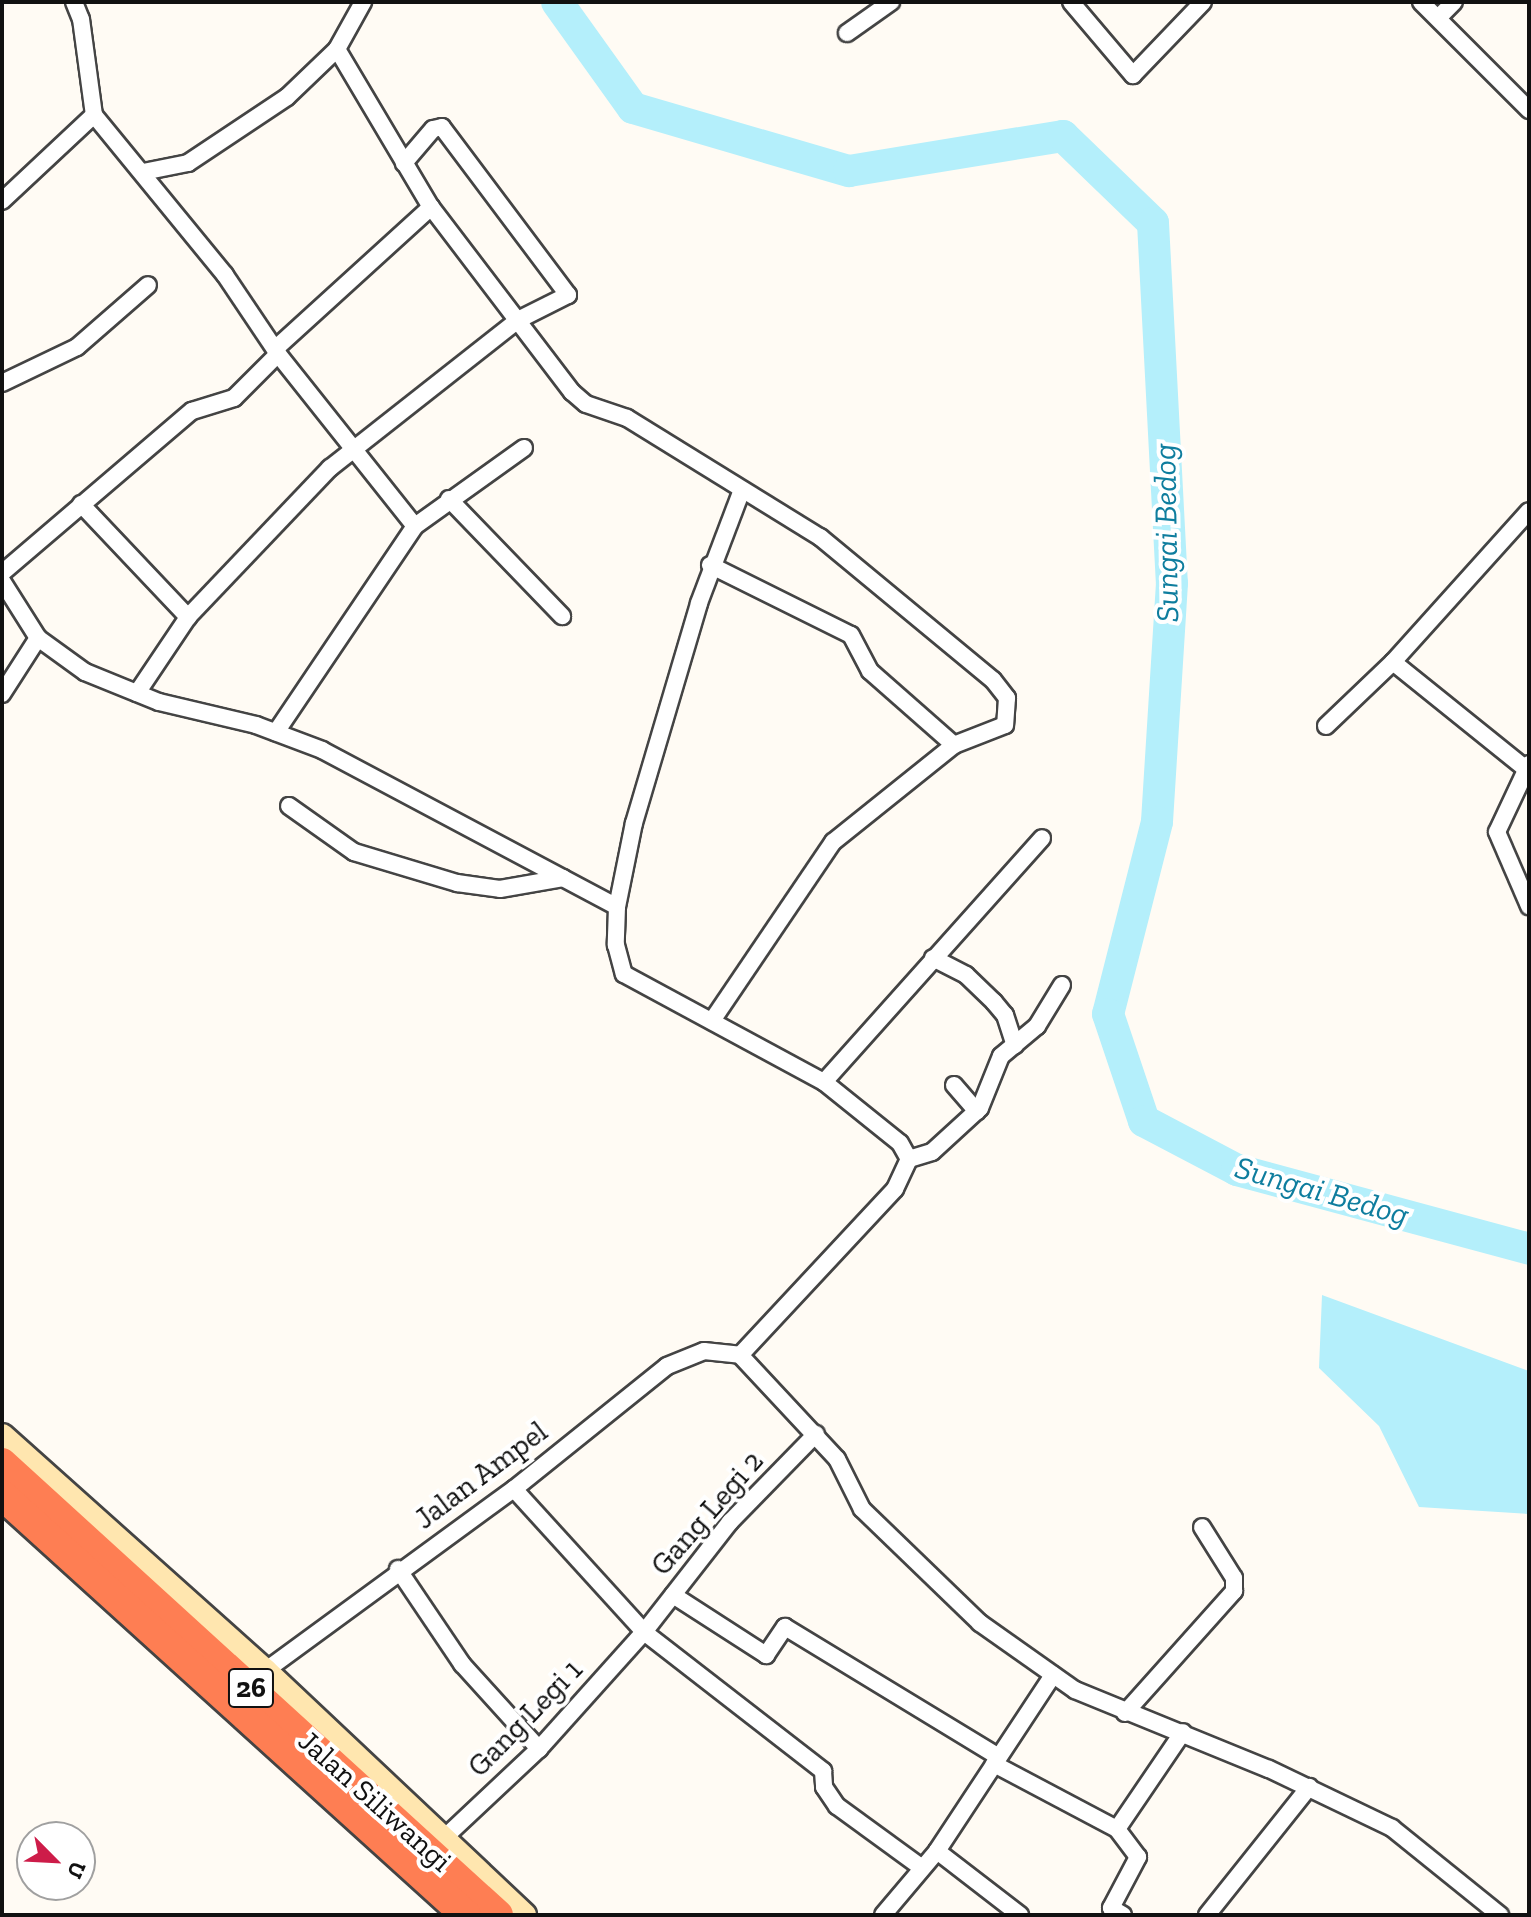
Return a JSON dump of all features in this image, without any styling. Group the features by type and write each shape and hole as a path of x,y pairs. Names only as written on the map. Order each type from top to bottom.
{"highway":[{"name":"Jalan Siliwangi","path":"2,1463 433,1837 498,1915"},
{"name":"Jalan Siliwangi","path":"2,1495 376,1843 466,1915"}],"street":[{"path":"74,2 94,115 225,275 276,352 356,447 384,491 415,526"},
{"path":"143,172 188,163 238,133 337,49 363,2"},
{"path":"847,33 891,2"},
{"path":"1071,2 1133,75 1203,2"},
{"path":"1421,2 1529,110"},
{"path":"1439,17 1454,2"},
{"path":"337,49 431,207 586,404 627,418 820,537 993,680 1008,706 1005,725 990,734 954,745 833,842 712,1021"},
{"path":"2,201 94,115"},
{"path":"137,693 188,617 330,468 518,320 568,295 442,127 433,129 404,163"},
{"path":"2,573 192,411 234,398 276,352 431,207"},
{"path":"2,383 77,347 148,285"},
{"path":"276,732 415,526 524,448"},
{"path":"742,490 710,565 634,823 617,907 616,945 624,974 824,1082 874,1119 900,1143 909,1159"},
{"path":"449,499 562,616"},
{"path":"81,504 188,617"},
{"path":"1326,726 1393,662 1529,511"},
{"path":"710,565 851,635 870,671 954,745"},
{"path":"2,581 38,638 85,672 137,693 276,732 322,750 617,907"},
{"path":"2,694 38,638"},
{"path":"1393,662 1527,766 1497,832 1529,906"},
{"path":"289,806 354,852 457,883 500,889 563,878"},
{"path":"824,1082 1042,838"},
{"path":"933,958 966,975 994,1002 1012,1029 1015,1045"},
{"path":"1062,985 1037,1026 1001,1056 977,1111 932,1152 909,1159 895,1189 740,1355 837,1459 862,1509 904,1553 980,1623 1053,1675 1125,1713 1183,1732 1309,1787 1392,1828 1500,1915"},
{"path":"954,1085 977,1111"},
{"name":"Jalan Ampel","path":"265,1671 398,1569 514,1489 667,1366 704,1351 740,1355"},
{"name":"Gang Legi 2","path":"644,1632 730,1522 816,1434"},
{"path":"2,1436 265,1671 433,1837 524,1915"},
{"path":"514,1489 644,1632 823,1771 824,1787 837,1806 922,1868"},
{"path":"2,1515 376,1843 445,1915"},
{"path":"1125,1713 1234,1591 1234,1578 1202,1527"},
{"path":"398,1569 462,1664 539,1749"},
{"path":"673,1595 766,1655 785,1627 996,1761 1117,1829 1138,1857 1111,1908 1123,1915"},
{"name":"Gang Legi 1","path":"433,1837 539,1749 644,1632"},
{"path":"883,1915 937,1851 1053,1675"},
{"path":"1117,1829 1183,1732"},
{"path":"1207,1915 1309,1787"},
{"path":"937,1851 1020,1915"}],"water":[{"path":"1322,1295 1529,1371 1529,1514 1419,1507 1379,1426 1319,1368"}],"waterway":[{"name":"Sungai Bedog","path":"557,2 633,108 849,171 1063,136 1153,223 1172,583 1157,822 1108,1014 1144,1121 1237,1170 1529,1249"}]}
